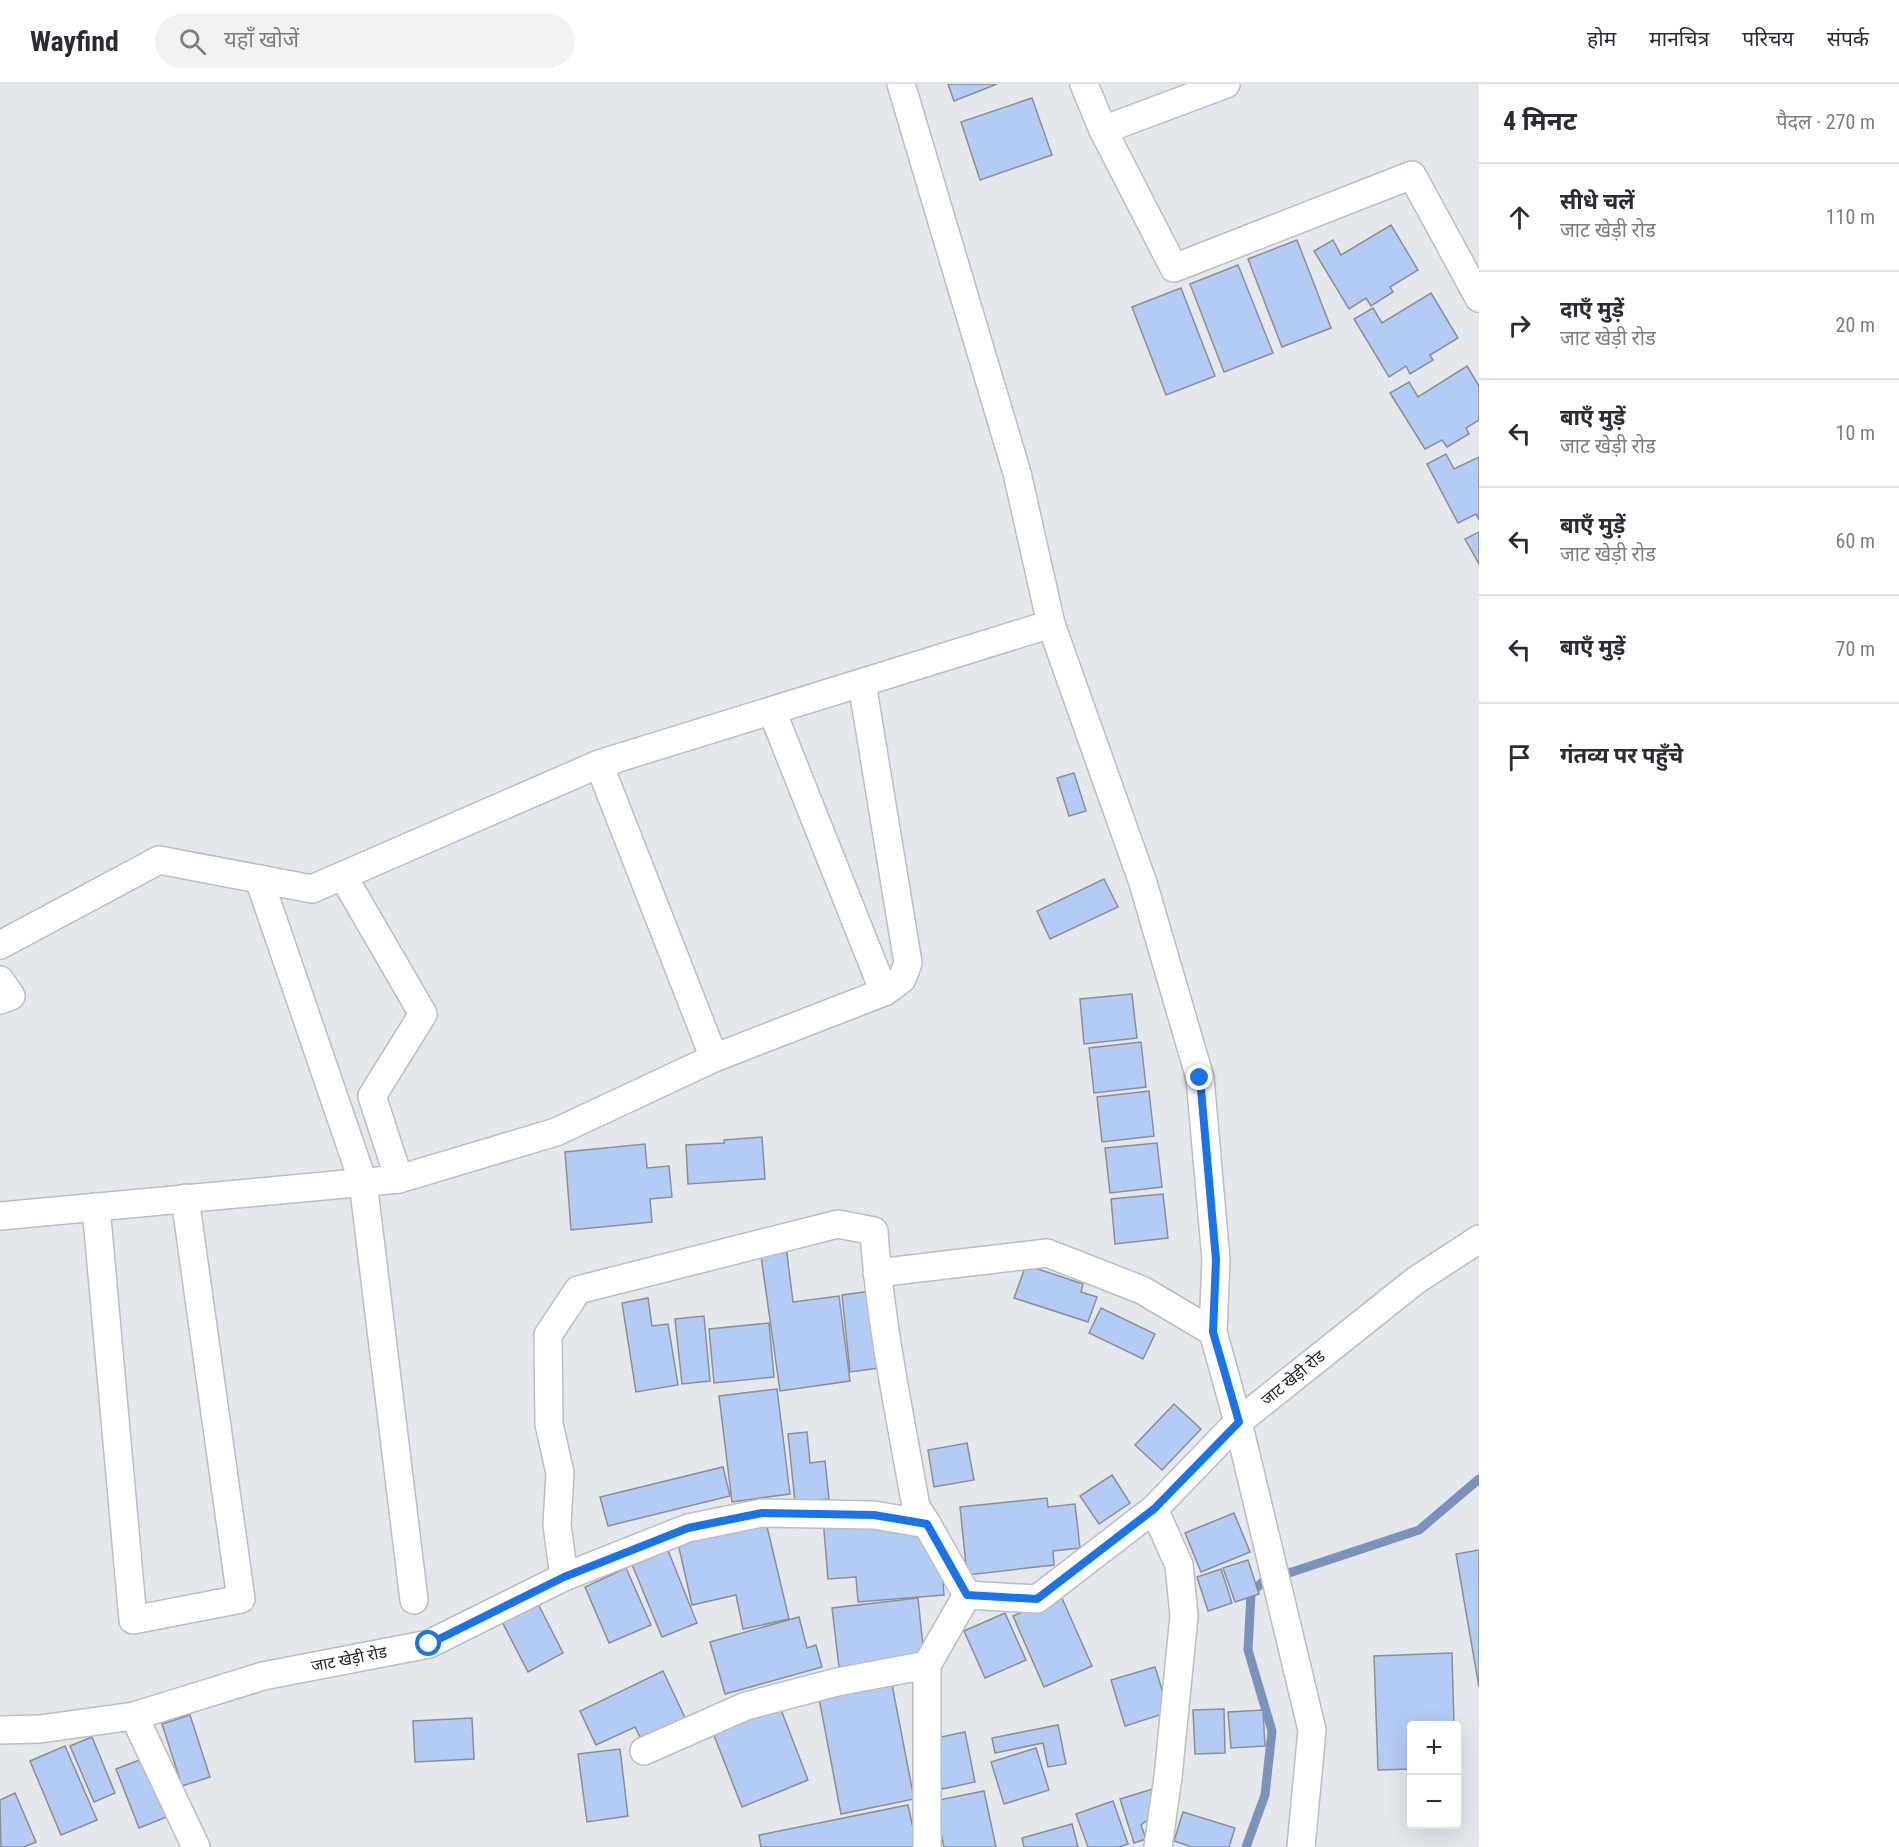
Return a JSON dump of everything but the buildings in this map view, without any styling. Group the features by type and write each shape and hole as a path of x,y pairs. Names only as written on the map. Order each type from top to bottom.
{"street":[{"path":"901,84 1017,472 1051,624 1143,883 1200,1078 1216,1260 1213,1332 1239,1422 1312,1730 1301,1847"},
{"path":"1084,84 1103,130 1174,268 1412,175 1479,298"},
{"path":"1103,130 1226,84"},
{"path":"0,945 159,860 312,889 599,764 1051,624"},
{"path":"0,1216 399,1179 556,1132 714,1058 884,992 902,979 909,963 862,683"},
{"path":"772,711 884,992"},
{"path":"599,764 714,1058"},
{"path":"343,876 423,1014 372,1096 399,1179"},
{"path":"259,879 363,1182 414,1600"},
{"path":"0,980 10,996 0,1000"},
{"path":"96,1207 133,1620 241,1599 185,1198"},
{"path":"564,1577 557,1525 560,1473 549,1424 548,1335 578,1290 837,1224 874,1230 877,1274 916,1507 967,1595 927,1665 927,1847"},
{"name":"जाट खेड़ी रोड","path":"967,1595 1037,1599 1154,1509 1239,1422 1415,1281 1479,1239"},
{"path":"877,1274 1047,1253 1142,1290 1213,1332"},
{"path":"1154,1509 1179,1565 1184,1616 1168,1777 1158,1847"},
{"name":"जाट खेड़ी रोड","path":"0,1730 40,1729 134,1716 263,1676 429,1644 564,1577 688,1528 762,1513 874,1515 927,1524"},
{"path":"644,1751 746,1706 837,1682 927,1665"},
{"path":"134,1716 196,1847"}],"waterway":[{"path":"1246,1847 1265,1795 1272,1731 1248,1650 1251,1594 1267,1577 1292,1572 1419,1530 1479,1479"}],"route":[{"path":"429,1644 564,1577 688,1528 762,1513 874,1515 927,1524 967,1595 1037,1599 1154,1509 1239,1422 1213,1332 1216,1260 1200,1078"}]}
